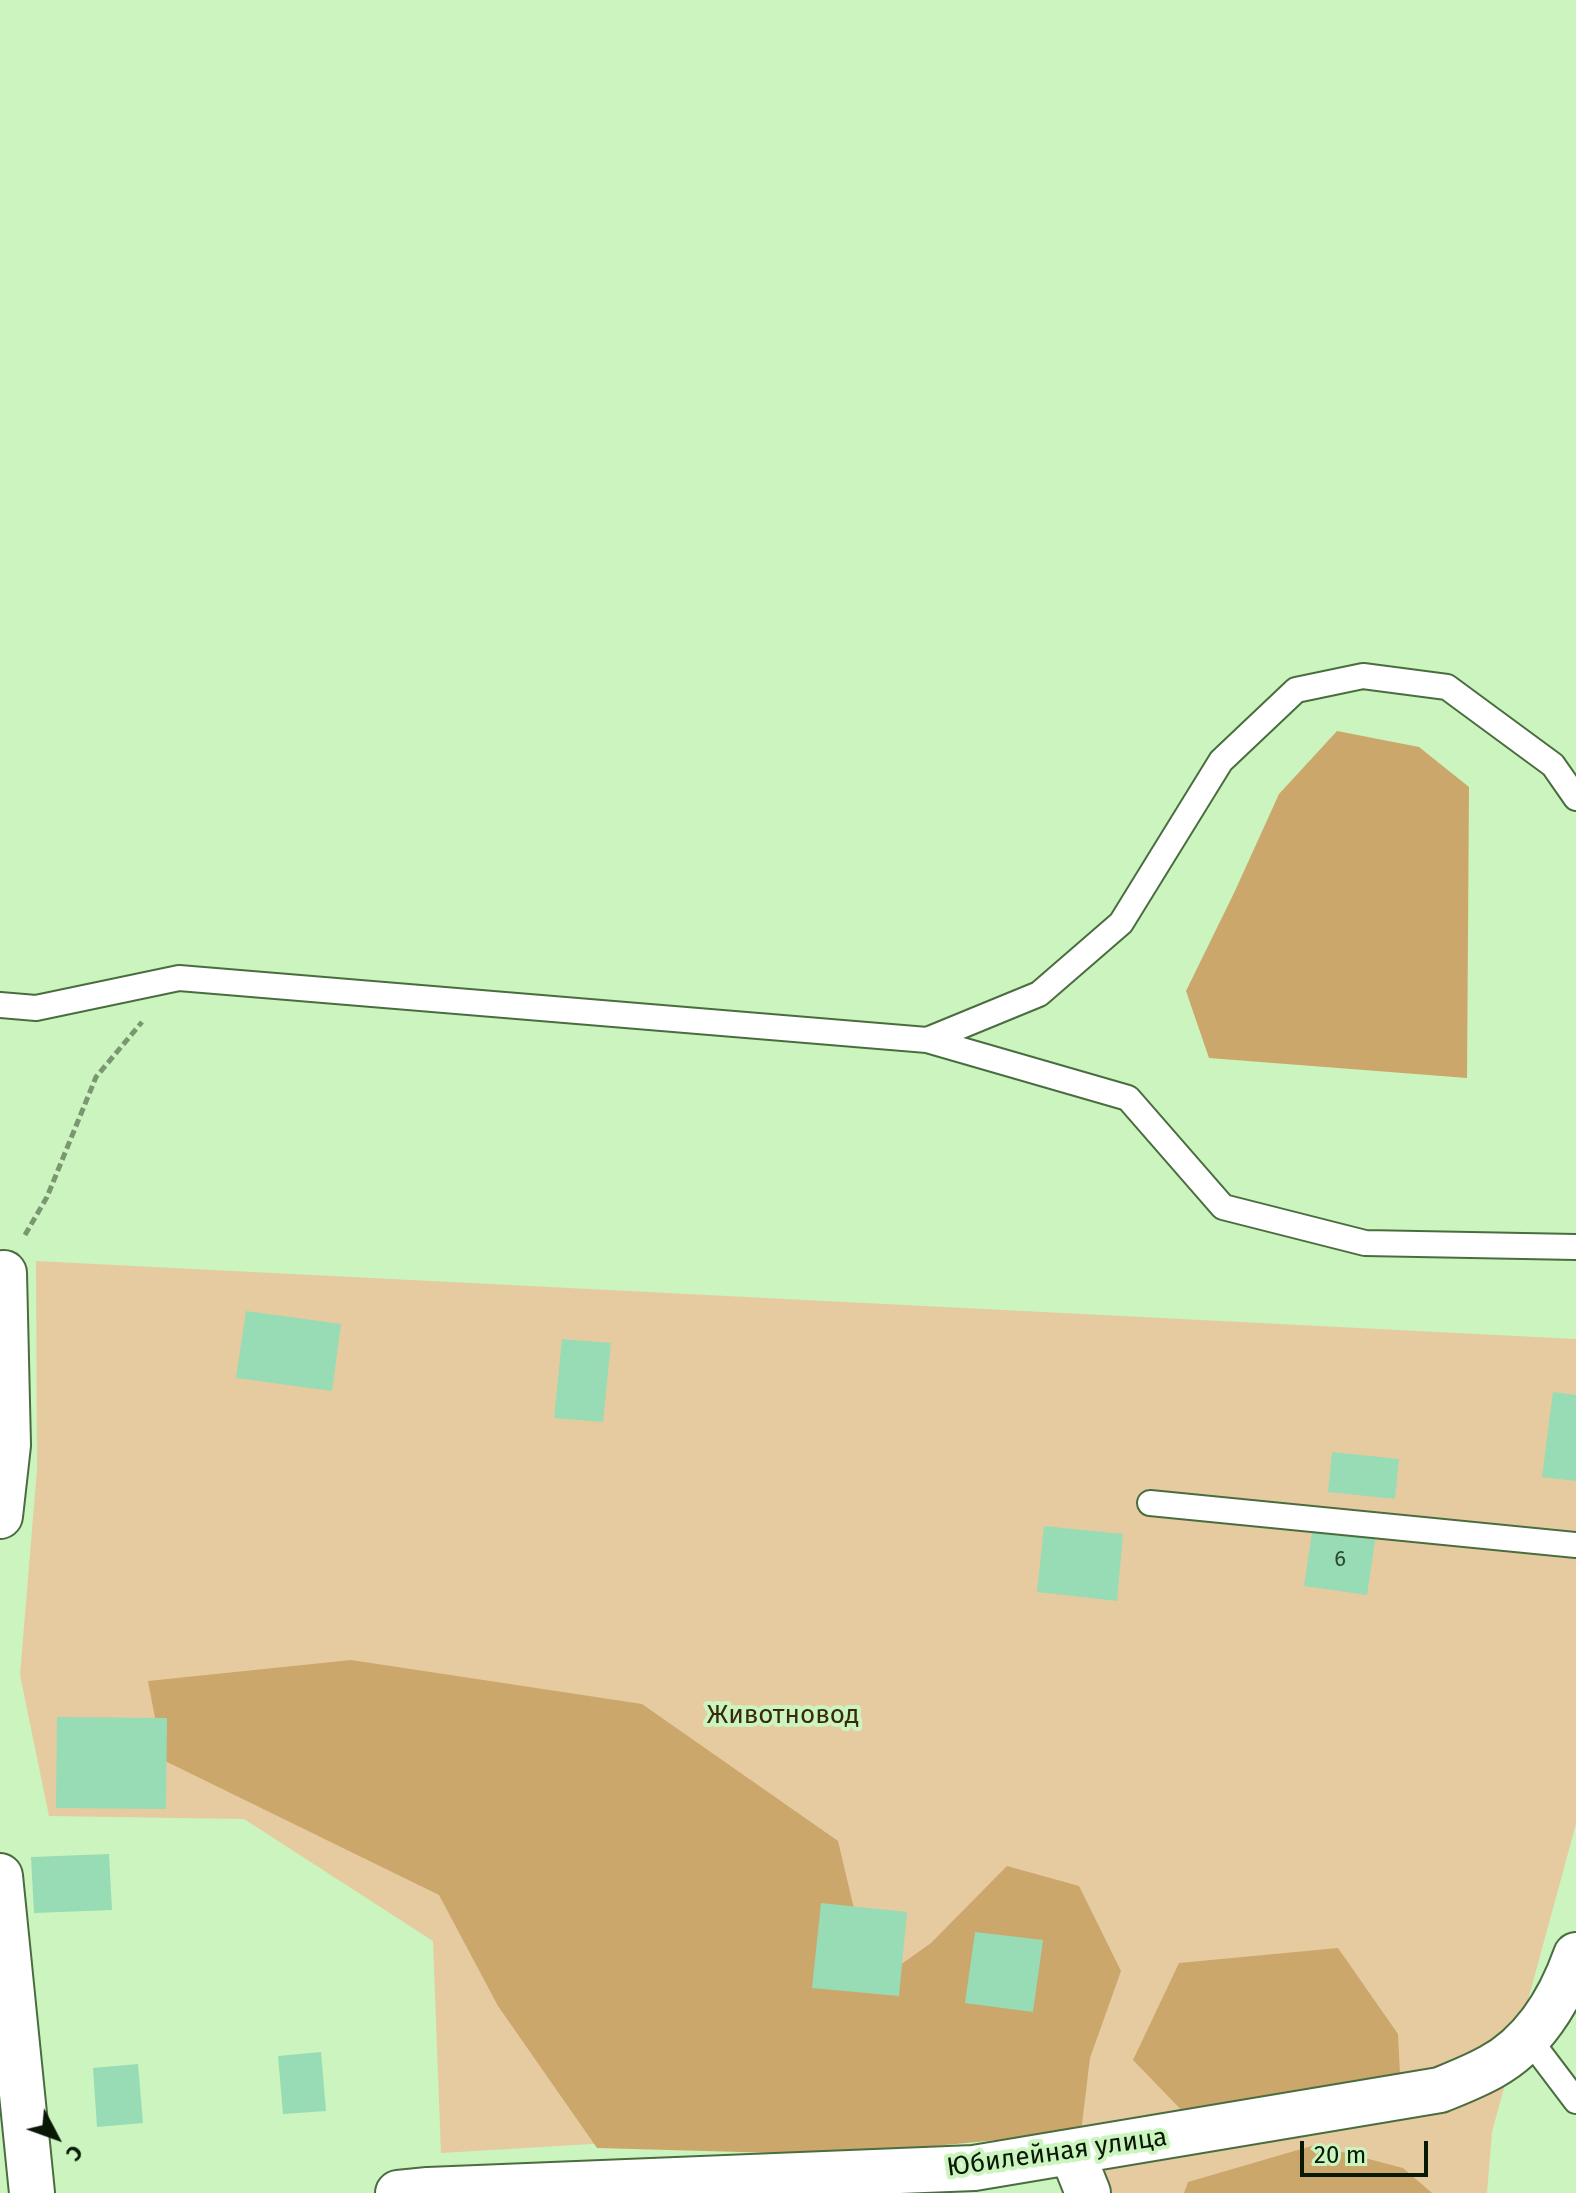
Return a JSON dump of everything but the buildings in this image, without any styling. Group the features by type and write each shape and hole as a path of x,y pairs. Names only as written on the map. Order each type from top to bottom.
{"street":[{"path":"0,1516 8,1445 4,1273"},
{"path":"0,1876 32,2193"},
{"path":"1537,2029 1569,1974 1576,1955"},
{"name":"Юбилейная улица","path":"398,2193 959,2169 1080,2173 1440,2090 1492,2067 1537,2029"}],"lane":[{"path":"927,1040 1039,994 1121,923 1221,761 1296,690 1363,676 1447,687 1553,765 1576,798"},
{"path":"0,1005 36,1008 179,978 927,1040 1128,1098 1223,1207 1365,1243 1576,1247"},
{"path":"1150,1503 1576,1545"},
{"path":"1537,2029 1576,2101"}],"path":[{"path":"4,1273 47,1197 96,1077 179,978"}],"green space":[{"name":"Животновод","path":"36,1261 1576,1339 1576,1824 1492,2132 1487,2193 1070,2193 1061,2116 441,2153 433,1941 244,1819 49,1816 20,1675 37,1469"}],"shaded area":[{"path":"1337,731 1419,747 1469,787 1467,1078 1209,1058 1186,991 1279,794"},
{"path":"351,1660 642,1704 838,1841 872,1985 931,1943 1007,1866 1079,1886 1121,1971 1090,2058 1081,2132 893,2150 813,2154 597,2148 498,2006 439,1895 163,1760 148,1681"},
{"path":"1338,1948 1398,2034 1400,2074 1193,2122 1133,2060 1179,1963"},
{"path":"1315,2145 1403,2168 1432,2193 1184,2193 1188,2182"}]}
